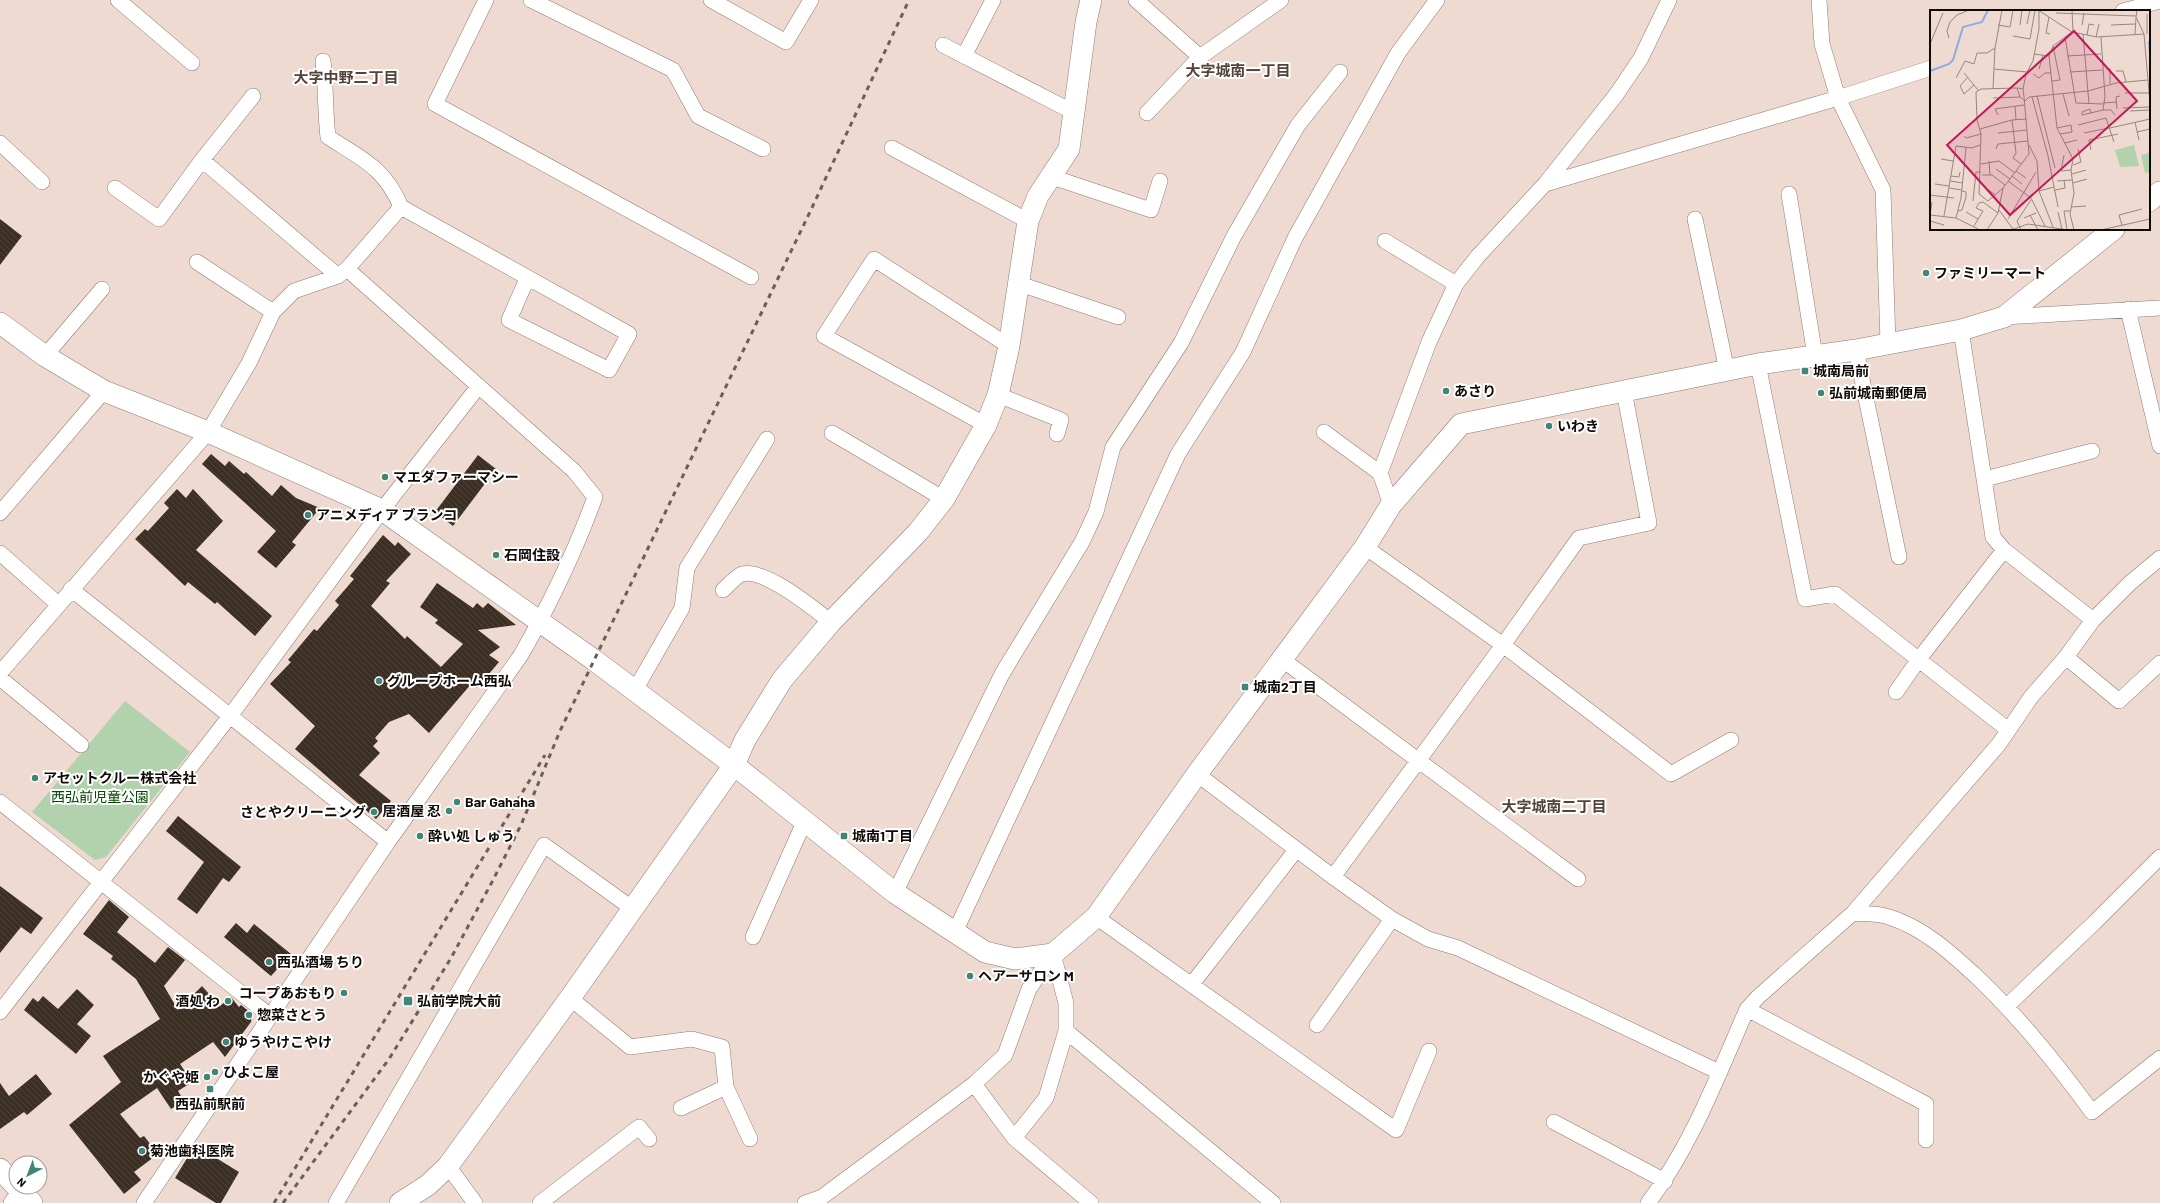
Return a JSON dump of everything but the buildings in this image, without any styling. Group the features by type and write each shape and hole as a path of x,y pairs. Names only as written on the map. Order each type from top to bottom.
{"street":[{"path":"118,0 192,63"},
{"path":"486,0 435,104 751,277"},
{"path":"531,0 673,70 698,116 763,149"},
{"path":"711,0 786,42 811,0"},
{"path":"964,56 993,0"},
{"path":"400,1203 428,1185 448,1166 570,998 734,765 745,740 782,680 830,622 918,532 944,499 986,424 998,395 1009,346 1017,283 1028,221 1038,196 1052,177 1069,149 1086,22 1091,0"},
{"path":"1136,0 1200,57"},
{"path":"1147,113 1200,57 1281,0"},
{"path":"955,932 1178,454 1244,352 1295,238 1398,53 1437,0"},
{"path":"1380,472 1429,342 1456,284 1478,256 1545,184 1616,95 1641,58 1669,0"},
{"path":"1819,0 1822,44 1838,98 1883,190 1888,344"},
{"path":"2127,10 2160,1"},
{"path":"943,45 1074,113"},
{"path":"323,61 326,88 325,115 328,137 377,168 394,190 401,207 527,279 630,334 609,370 509,320 527,279"},
{"path":"1545,184 1838,98 1930,68"},
{"path":"895,893 1002,674 1082,542 1096,512 1114,447 1181,343 1234,236 1298,125 1340,72"},
{"path":"115,188 159,219 202,160 253,96"},
{"path":"0,143 42,182"},
{"path":"892,148 1028,221"},
{"path":"144,1203 388,842 521,655 540,623 578,545 595,497 574,471 478,387 342,272 202,160"},
{"path":"1052,177 1151,210 1160,181"},
{"path":"2150,200 2160,192"},
{"path":"1789,194 1815,356"},
{"path":"0,673 208,432 249,363 273,312 294,292 342,272 401,207"},
{"path":"1695,219 1727,371"},
{"path":"2004,317 2113,230"},
{"path":"1385,241 1456,284"},
{"path":"986,424 824,336 874,259 1009,346"},
{"path":"197,262 273,312"},
{"path":"1017,283 1118,317"},
{"path":"45,356 102,289"},
{"path":"804,1203 822,1196 974,1084 1005,1055 1029,989 1053,954 1096,917 1197,774 1283,660 1365,547 1391,505 1462,424 1758,364 1856,350 1961,330 2004,317 2160,308"},
{"path":"2128,310 2160,446"},
{"path":"0,323 45,356 104,391 208,432 382,510 635,690 805,820 895,893 985,952 1015,959 1053,954"},
{"path":"1961,330 1993,537 2004,550 2092,620"},
{"path":"1856,350 1899,557"},
{"path":"1758,364 1805,599 1835,594 2007,730"},
{"path":"0,1012 100,881 230,716 382,510 478,387"},
{"path":"0,513 104,391"},
{"path":"1333,877 1503,645 1578,538 1649,523 1624,391"},
{"path":"998,395 1062,420 1057,434"},
{"path":"1324,432 1380,472 1391,505"},
{"path":"832,433 944,499"},
{"path":"635,690 682,608 687,568 767,439"},
{"path":"1985,479 2092,451"},
{"path":"1365,547 1503,645 1671,774 1731,740"},
{"path":"1896,692 1919,659 2004,550"},
{"path":"0,553 58,604"},
{"path":"1648,1203 1665,1181 1692,1131 1748,1009 1758,997 1853,913 1999,744 2007,730 2031,697 2066,657 2092,620 2130,583 2160,558"},
{"path":"723,590 741,574 753,574 770,580 807,604 830,622"},
{"path":"71,589 388,842"},
{"path":"2066,657 2119,701 2160,663"},
{"path":"1283,660 1578,879"},
{"path":"0,678 81,745"},
{"path":"1197,774 1296,850 1392,919 1428,939 1458,948 1719,1072"},
{"path":"0,802 270,1016"},
{"path":"753,937 805,820"},
{"path":"336,1203 544,845 633,909"},
{"path":"1192,984 1296,850"},
{"path":"2007,1006 2095,922 2160,857"},
{"path":"1853,913 1887,916 1916,928 1949,951 2007,1006 2059,1067 2092,1112 2160,1058"},
{"path":"1096,917 1396,1130 1429,1051"},
{"path":"1317,1025 1392,919"},
{"path":"1014,1138 1046,1098 1066,1031 1066,1004 1053,954"},
{"path":"570,998 630,1046 692,1039 722,1047 726,1087 750,1139"},
{"path":"1748,1009 1926,1104 1926,1140"},
{"path":"1066,1031 1273,1203"},
{"path":"974,1084 1014,1138 1092,1203"},
{"path":"680,1108 726,1087"},
{"path":"1554,1122 1665,1181"},
{"path":"540,1203 639,1127 649,1138"},
{"path":"448,1166 475,1203"},
{"path":"0,1168 8,1176"},
{"path":"25,1195 32,1203"},
{"path":"11,1203 13,1200 32,1203"}],"green space":[{"name":"西弘前児童公園","path":"125,701 190,752 106,857 95,860 32,812"}],"railway":[{"path":"283,1203 389,1059 451,958 492,882 521,825 560,731 809,214 909,0"},
{"path":"274,1203 545,755"}],"place":[{"name":"ファミリーマート","path":"1926,273"},
{"name":"城南局前","path":"1805,371"},
{"name":"あさり","path":"1446,391"},
{"name":"弘前城南郵便局","path":"1821,393"},
{"name":"いわき","path":"1549,426"},
{"name":"マエダファーマシー","path":"385,477"},
{"name":"アニメディア ブランコ","path":"308,515"},
{"name":"石岡住設","path":"496,555"},
{"name":"グループホーム西弘","path":"379,681"},
{"name":"城南2丁目","path":"1245,687"},
{"name":"アセットクルー株式会社","path":"35,778"},
{"name":"Bar Gahaha","path":"457,802"},
{"name":"居酒屋 忍","path":"449,811"},
{"name":"さとやクリーニング","path":"374,812"},
{"name":"酔い処 しゅう","path":"420,836"},
{"name":"城南1丁目","path":"844,836"},
{"name":"西弘酒場 ちり","path":"269,962"},
{"name":"ヘアーサロン M","path":"970,976"},
{"name":"コープあおもり","path":"344,993"},
{"name":"酒処 わ","path":"228,1001"},
{"name":"弘前学院大前","path":"408,1001"},
{"name":"惣菜さとう","path":"249,1015"},
{"name":"ゆうやけこやけ","path":"226,1042"},
{"name":"ひよこ屋","path":"215,1072"},
{"name":"かぐや姫","path":"207,1077"},
{"name":"西弘前駅前","path":"210,1089"},
{"name":"菊池歯科医院","path":"142,1151"}],"district":[{"name":"大字城南一丁目","path":"1238,71"},
{"name":"大字中野二丁目","path":"346,78"},
{"name":"大字城南二丁目","path":"1554,807"}]}
